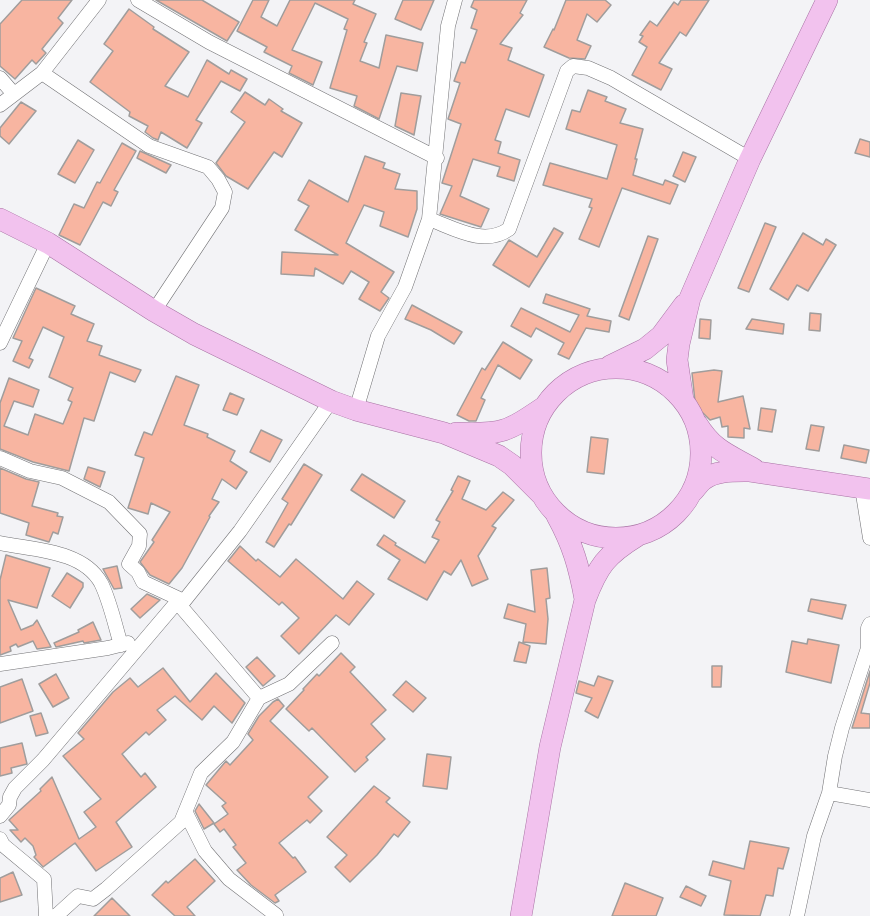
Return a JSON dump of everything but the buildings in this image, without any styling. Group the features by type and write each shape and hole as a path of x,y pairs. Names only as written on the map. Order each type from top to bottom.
{"main road":[{"path":"683,400 677,360 690,298 750,159 827,0"},
{"path":"0,219 48,243 194,334 331,401 356,410 444,433 499,456 512,465 573,526 595,535 619,537 642,533"},
{"path":"585,600 579,564 574,550 533,474 531,451 534,428 544,407 560,388 581,375 604,369 645,350 661,336 690,298"},
{"path":"604,369 634,370 661,381 683,400 705,437 723,453 765,475"},
{"path":"444,433 498,433 517,425 544,407"},
{"path":"690,494 698,477 701,458 696,422"},
{"path":"521,916 550,747 585,600 594,577 612,553 670,518 703,480 722,472 750,471 866,489"}],"street":[{"path":"0,105 42,73 99,0"},
{"path":"138,0 209,42 437,158"},
{"path":"356,410 378,336 405,287 429,219 437,158 441,87 448,26 454,0"},
{"path":"429,219 478,238 504,233 509,229 567,71 573,66 588,68 611,78 750,159"},
{"path":"42,73 149,146 208,167 225,192 222,208 154,311"},
{"path":"0,78 13,93"},
{"path":"0,343 48,243"},
{"path":"0,816 9,805 15,788 43,760 144,639 181,602 240,531 331,401"},
{"path":"0,458 30,471 62,478 109,502 125,516 140,534 139,546 129,564 138,573 142,582 181,602 259,698"},
{"path":"866,489 870,538"},
{"path":"0,543 62,555 88,565 102,585 121,645"},
{"path":"797,916 814,836 829,793 842,728 867,648 869,628"},
{"path":"0,664 121,645 144,639"},
{"path":"56,916 78,896 93,899 181,822 201,773 233,742 259,698 289,684 332,643"},
{"path":"829,793 870,800"},
{"path":"186,813 205,851 229,879 276,915"},
{"path":"0,839 3,845 44,879 46,916"}]}
